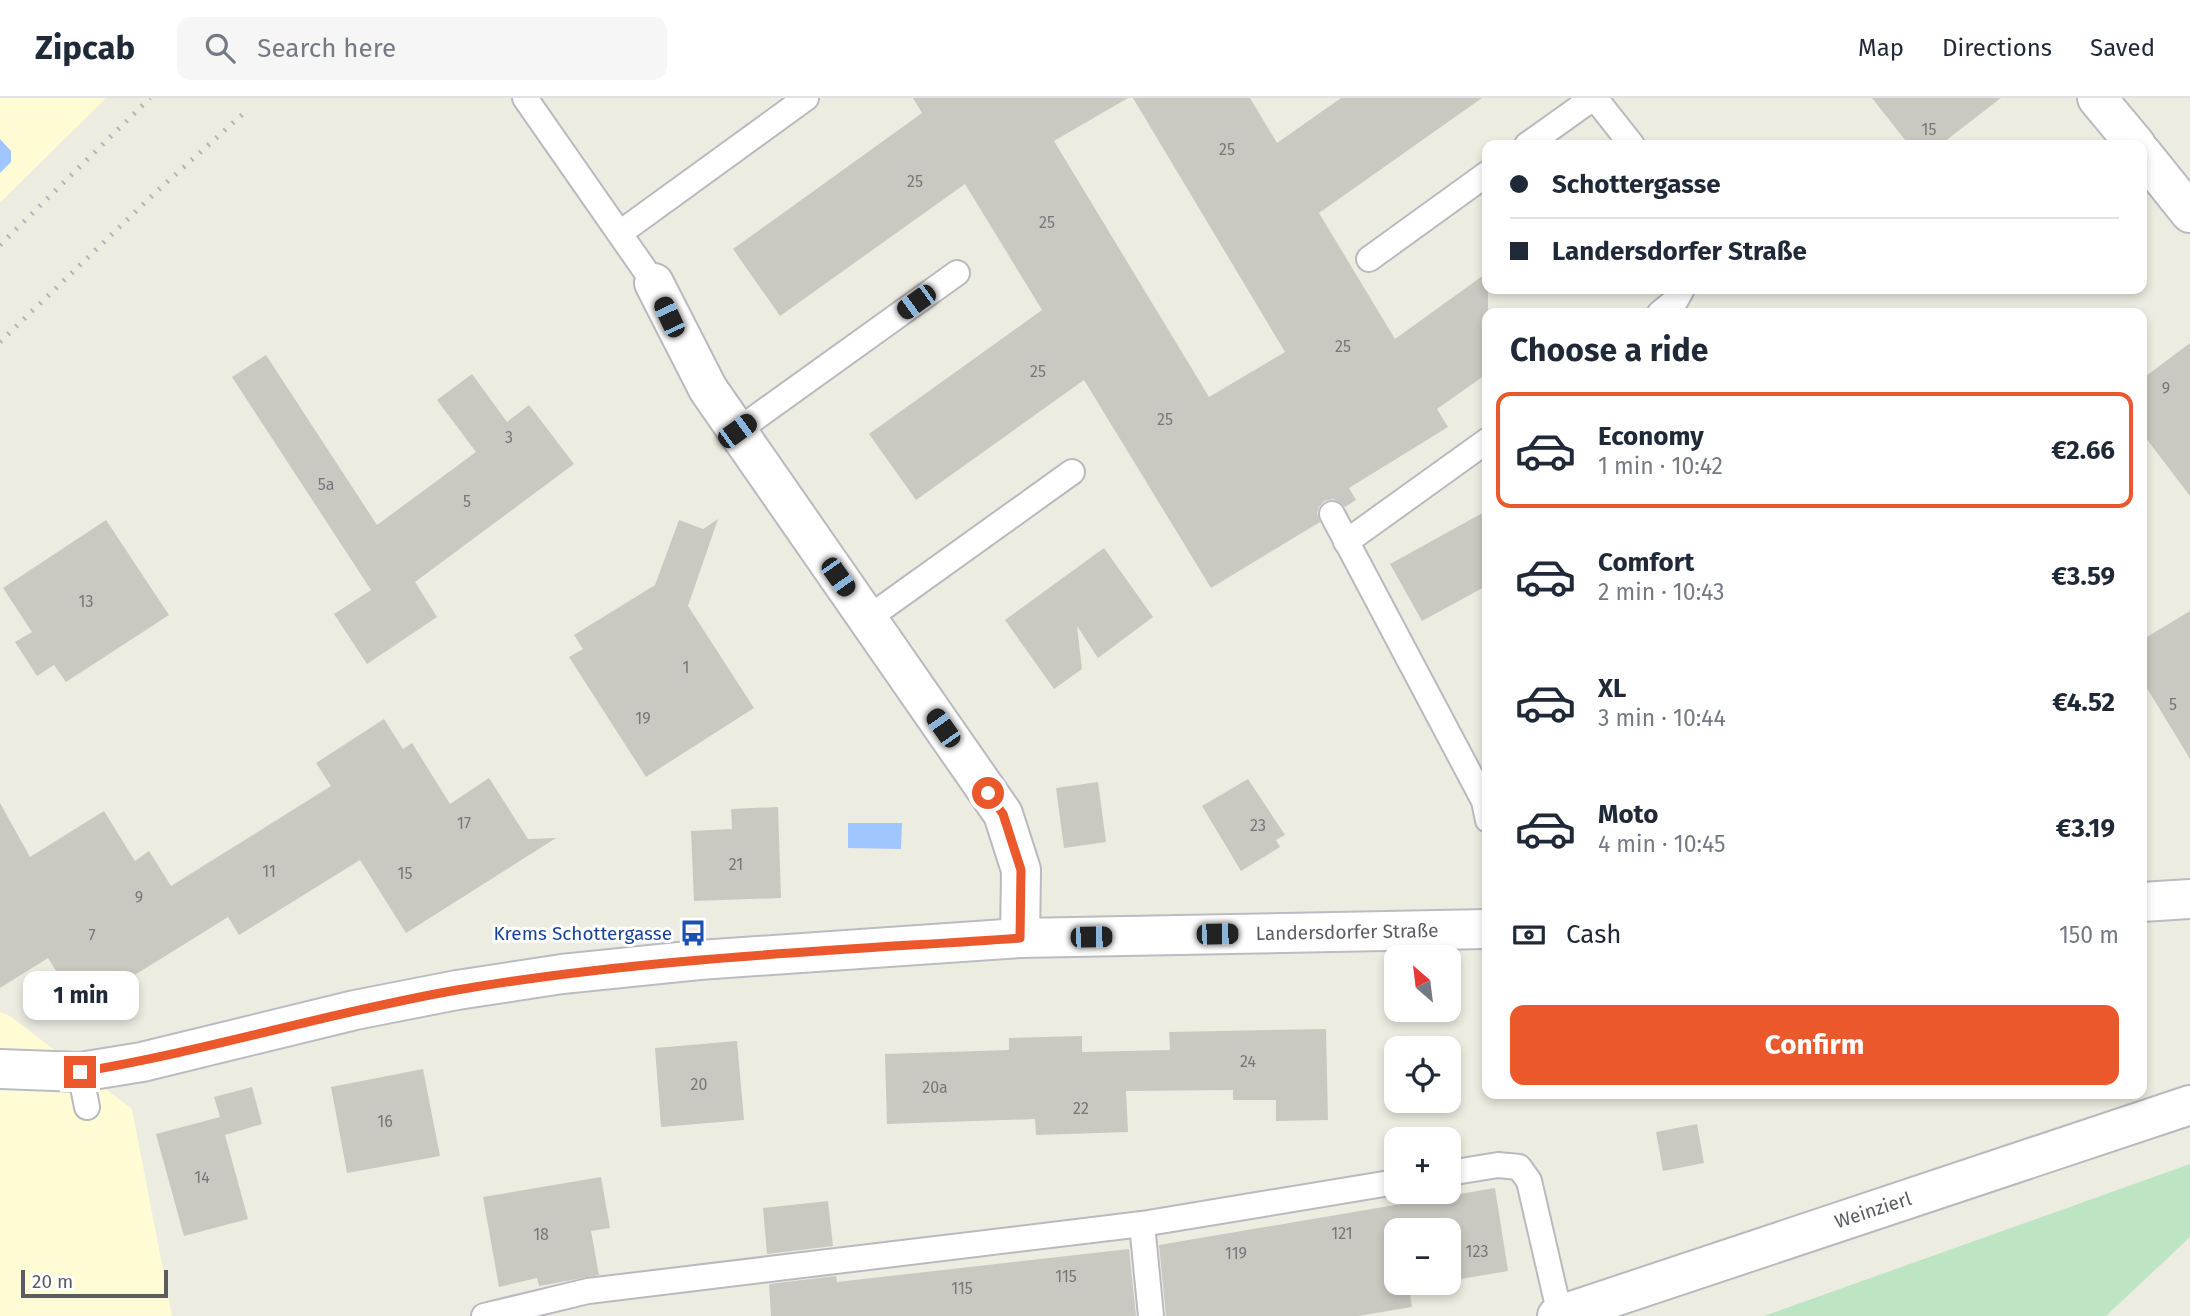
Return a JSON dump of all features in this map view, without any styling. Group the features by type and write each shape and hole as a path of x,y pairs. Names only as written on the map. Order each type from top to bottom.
{"street":[{"path":"2097,98 2132,140"},
{"path":"2147,159 2190,213"},
{"path":"654,283 708,389 1003,814 1021,870 1020,938"},
{"path":"2147,902 2190,899"},
{"name":"Landersdorfer Straße","path":"0,1069 84,1090 142,1062 355,1010 457,990 562,974 699,960 1020,938 1482,929"},
{"name":"Weinzierl","path":"1558,1315 2190,1105"}],"lane":[{"path":"525,98 654,283"},
{"path":"620,233 806,98"},
{"path":"1534,140 1594,98 1628,140"},
{"path":"1369,258 1482,177"},
{"path":"737,431 957,273"},
{"path":"1666,308 1679,294"},
{"path":"1346,542 1482,444"},
{"path":"867,619 1072,472"},
{"path":"1332,514 1482,797"},
{"path":"1461,1171 1498,1165 1519,1167 1529,1181 1558,1315"},
{"path":"484,1316 588,1291 1142,1224 1384,1184"},
{"path":"1142,1224 1151,1316"}],"shaded area":[{"path":"0,98 106,98 0,203"},
{"path":"0,1012 10,1016 132,1109 172,1316 0,1316"}],"green space":[{"path":"2190,1164 2190,1237 2106,1316 1764,1316"}],"water":[{"path":"0,139 11,151 11,162 0,173"},
{"path":"848,823 902,823 901,849 848,848"}],"building":[{"path":"913,98 1128,98 1054,141 1209,397 1285,352 1133,98 1250,98 1277,143 1341,98 1482,98 1319,213 1395,339 1482,276 1482,294 1488,294 1488,308 1482,308 1482,377 1437,409 1448,427 1349,488 1356,500 1345,507 1333,499 1324,501 1317,513 1320,522 1211,588 1084,380 916,500 869,434 1042,310 965,184 780,316 733,249 922,113"},
{"path":"1872,98 2001,98 1946,140 1905,140"},
{"path":"2190,343 2190,496 2147,440 2147,375"},
{"path":"266,355 377,525 476,452 437,400 472,374 507,422 529,405 574,464 415,582 437,617 367,664 334,614 371,590 232,377"},
{"path":"1482,513 1482,588 1422,621 1390,564"},
{"path":"718,519 688,606 754,708 646,777 569,657 583,649 574,635 655,585 679,520 703,529"},
{"path":"106,520 169,615 66,682 54,665 37,676 15,642 32,632 3,588"},
{"path":"1104,548 1153,617 1098,658 1077,626 1082,669 1054,689 1005,620"},
{"path":"2190,611 2190,759 2147,688 2147,637"},
{"path":"384,719 403,749 412,743 450,804 489,778 528,839 556,838 406,933 360,860 239,935 228,917 80,1009 48,958 0,988 0,803 30,857 104,811 135,861 149,851 171,886 331,786 316,763"},
{"path":"1248,779 1285,835 1276,840 1280,847 1241,871 1202,806"},
{"path":"1098,782 1106,842 1064,848 1056,788"},
{"path":"778,807 781,898 694,901 691,831 732,829 731,809"},
{"path":"1326,1029 1328,1120 1276,1121 1276,1100 1233,1100 1233,1090 1126,1091 1128,1132 1036,1135 1035,1119 887,1124 885,1054 1009,1050 1009,1038 1082,1036 1082,1052 1170,1050 1169,1032"},
{"path":"737,1041 744,1120 661,1127 655,1048"},
{"path":"423,1069 440,1156 347,1173 331,1087"},
{"path":"252,1087 262,1124 225,1135 248,1219 184,1236 156,1134 220,1117 214,1097"},
{"path":"1697,1124 1704,1163 1663,1171 1656,1132"},
{"path":"601,1177 610,1228 591,1231 599,1275 539,1286 537,1278 499,1287 483,1197"},
{"path":"1495,1188 1508,1271 1461,1279 1461,1218 1384,1218 1384,1295 1410,1295 1412,1307 1358,1316 1166,1316 1159,1245 1401,1204 1461,1204 1461,1194"},
{"path":"828,1201 833,1246 767,1254 763,1208"},
{"path":"1129,1249 1136,1316 771,1316 769,1284 836,1276 837,1282"}],"railway":[{"path":"0,245 150,98"},
{"path":"0,342 156,192 244,113"}],"place":[{"name":"Krems Schottergasse","path":"693,933"}],"route":[{"path":"80,1072 142,1062 355,1010 457,990 562,974 699,960 1020,938 1021,870 1003,814 988,793"}]}
